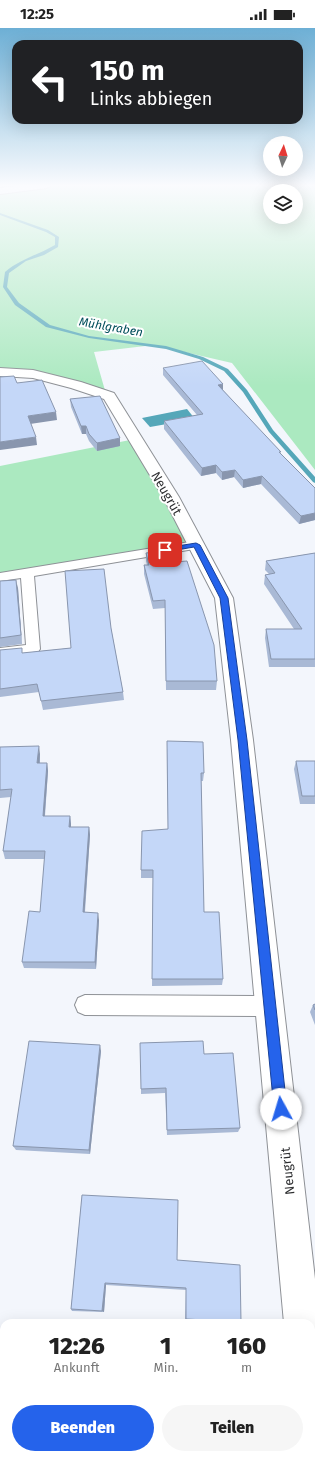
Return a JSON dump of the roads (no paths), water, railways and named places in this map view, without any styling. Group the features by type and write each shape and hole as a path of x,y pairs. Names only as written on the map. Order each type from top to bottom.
{"street":[{"name":"Neugrüt","path":"0,372 33,374 76,385 109,396 171,497 224,598 240,716 302,1319"}],"lane":[{"path":"0,577 196,545"},
{"path":"0,653 33,649 27,573"},
{"path":"85,1005 270,1006"}],"water":[{"path":"187,409 195,419 150,427 142,418"}],"waterway":[{"name":"Mühlgraben","path":"47,252 25,260 7,272 5,287 17,304 48,326 89,337 166,348 201,358 226,370 245,391 271,431 315,481"}]}
